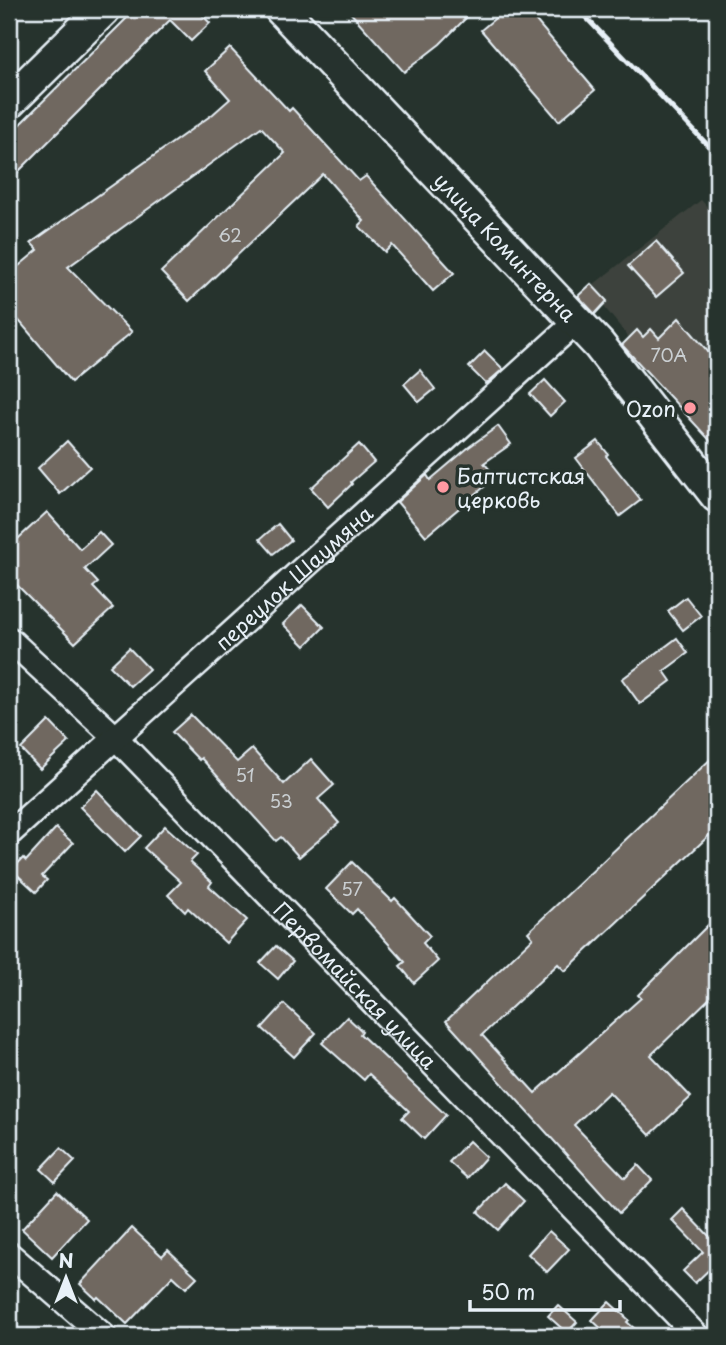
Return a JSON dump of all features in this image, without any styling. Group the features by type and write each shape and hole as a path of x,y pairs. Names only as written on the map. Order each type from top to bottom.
{"street":[{"path":"9,102 104,9"},
{"name":"улица Коминтерна","path":"281,9 599,345 717,496"},
{"name":"переулок Шаумяна","path":"9,834 577,321"},
{"name":"Первомайская улица","path":"9,639 116,737 697,1336"},
{"path":"9,1254 104,1336"}],"shaded area":[{"path":"701,200 717,217 717,447 589,288"}],"building":[{"path":"136,9 196,9 210,23 191,41 170,20 9,181 9,135"},
{"path":"347,9 459,9 467,17 440,44 404,72"},
{"path":"506,9 526,9 595,90 559,121 481,30"},
{"path":"230,48 289,111 292,108 359,181 366,176 454,273 433,291 392,245 385,252 359,226 364,221 323,174 189,301 161,272 285,153 261,127 68,267 132,332 71,382 9,309 9,274 38,250 31,243 213,114 230,99 205,71"},
{"path":"656,241 684,273 656,297 628,266"},
{"path":"591,284 607,301 595,314 578,296"},
{"path":"679,318 717,362 717,448 622,345 637,330 643,337 651,329 659,338"},
{"path":"485,351 503,369 486,384 469,367"},
{"path":"420,370 435,389 419,402 404,384"},
{"path":"545,380 565,402 550,416 530,394"},
{"name":"Баптистская церковь","path":"498,426 511,444 484,463 496,477 426,536 397,502 427,475 430,480"},
{"path":"67,441 90,467 60,494 38,468"},
{"path":"598,441 608,454 606,456 641,500 620,516 576,458"},
{"path":"359,444 374,462 328,507 311,488"},
{"path":"47,512 80,549 99,532 111,545 85,569 98,583 93,587 113,608 75,643 9,577 9,547"},
{"path":"278,524 291,540 273,554 260,539"},
{"path":"686,597 701,616 683,630 668,611"},
{"path":"302,605 324,627 305,646 283,624"},
{"path":"677,638 688,653 664,671 671,681 640,704 622,679"},
{"path":"129,648 149,669 130,686 110,666"},
{"path":"191,715 237,762 252,749 284,784 311,759 334,785 318,799 339,823 299,857 281,837 276,841 201,758 199,760 172,732"},
{"path":"49,721 69,742 40,769 21,749"},
{"path":"717,753 717,828 565,971 558,964 482,1035 535,1093 641,998 638,995 717,916 717,991 651,1055 691,1097 650,1135 609,1092 574,1125 625,1178 638,1165 652,1180 619,1213 446,1021 533,938 528,932"},
{"path":"97,790 141,836 125,852 80,807"},
{"path":"165,826 197,855 190,862 212,882 209,886 247,920 226,943 188,908 185,912 168,895 181,882 144,848"},
{"path":"56,828 73,843 42,876 47,880 36,892 12,870 23,858 26,861"},
{"path":"352,862 392,901 395,898 430,936 423,943 438,961 414,983 400,966 405,962 357,909 352,914 326,889"},
{"path":"276,946 293,961 278,979 260,963"},
{"path":"284,1004 316,1033 294,1057 262,1028"},
{"path":"347,1017 362,1031 360,1034 446,1115 424,1139 402,1118 409,1111 369,1074 364,1080 322,1043"},
{"path":"469,1141 486,1157 467,1178 449,1162"},
{"path":"61,1148 75,1161 55,1182 41,1169"},
{"path":"505,1183 524,1201 498,1230 478,1212"},
{"path":"57,1191 87,1219 52,1257 22,1229"},
{"path":"683,1209 714,1241 717,1238 717,1266 715,1264 695,1283 683,1271 703,1252 672,1220"},
{"path":"132,1228 162,1256 168,1250 197,1277 186,1288 173,1276 127,1324 80,1284"},
{"path":"549,1231 569,1249 547,1272 528,1254"},
{"path":"609,1302 643,1336 609,1336 592,1320"},
{"path":"558,1305 577,1322 567,1333 548,1316"}],"railway":[{"path":"578,9 717,155"}],"place":[{"name":"Ozon","path":"690,408"},
{"name":"Баптистская церковь","path":"443,487"}]}
